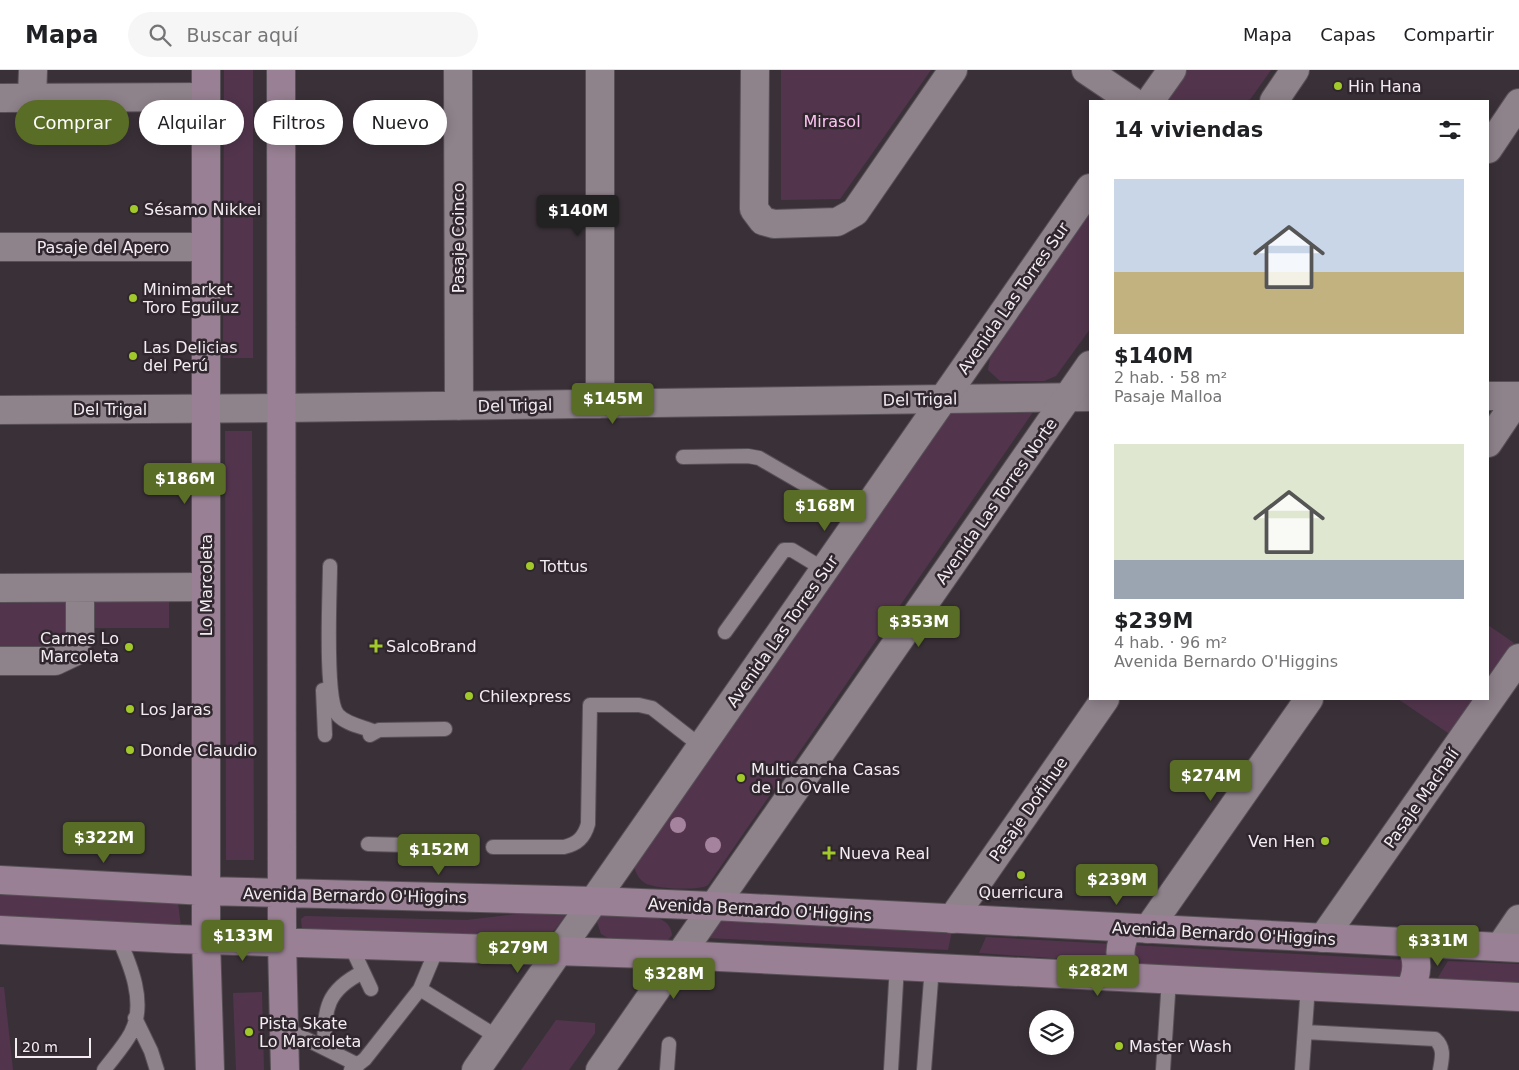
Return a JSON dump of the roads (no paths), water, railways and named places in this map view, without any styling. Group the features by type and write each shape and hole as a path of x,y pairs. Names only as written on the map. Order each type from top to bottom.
{"main road":[{"name":"Lo Marcoleta","path":"206,70 206,940 210,1070"},
{"path":"281,70 282,942 285,1070"},
{"name":"Avenida Bernardo O'Higgins","path":"0,880 206,891 713,906 1509,948"},
{"path":"1126,977 1120,962 1120,950 1138,928"},
{"path":"0,930 206,940 679,954 1519,997"},
{"path":"1410,942 1416,954 1417,967 1410,991"}],"street":[{"path":"32,98 33,70"},
{"name":"Pasaje Coinco","path":"458,70 459,406"},
{"path":"600,70 600,404"},
{"path":"754,70 754,209 763,220 774,224 837,222 855,212 953,70"},
{"path":"1086,70 1131,100"},
{"path":"1151,100 1172,70"},
{"path":"1275,100 1295,70"},
{"path":"0,98 206,97"},
{"path":"1489,148 1519,103"},
{"name":"Avenida Las Torres Sur","path":"476,1070 1089,189"},
{"name":"Pasaje del Apero","path":"0,247 206,247"},
{"name":"Avenida Las Torres Norte","path":"600,1070 713,906 1079,397 1089,368"},
{"path":"1489,396 1519,397"},
{"name":"Del Trigal","path":"0,410 459,406 1079,397"},
{"path":"1489,441 1519,397"},
{"path":"0,588 206,587"},
{"path":"0,661 55,660 74,652 80,635 80,588"},
{"name":"Pasaje Machalí","path":"1323,938 1519,658"},
{"name":"Pasaje Doñihue","path":"952,918 1104,700"},
{"path":"1138,928 1308,700"},
{"path":"1509,948 1519,920"}],"lane":[{"path":"683,457 759,458 861,517"},
{"path":"725,632 784,550 792,550 825,570"},
{"path":"325,735 329,566 332,705 338,716 372,733 445,729"},
{"path":"493,847 564,847 574,845 580,840 588,824 590,705 631,705 652,708 702,747"},
{"path":"368,844 444,846"},
{"path":"104,1070 131,1032 135,1018 135,981 118,936"},
{"path":"350,944 371,989"},
{"path":"284,1028 324,1048 355,1068 387,1026 420,989 438,946"},
{"path":"891,1070 897,965"},
{"path":"924,1070 932,967"},
{"path":"324,1048 325,1017 328,1003 342,983 362,972"},
{"path":"1163,1070 1169,979"},
{"path":"1302,1070 1308,986"},
{"path":"420,989 498,1038"},
{"path":"135,1018 148,1044 157,1070"},
{"path":"1304,1032 1435,1039 1443,1051 1440,1070"},
{"path":"667,1070 669,1044"}],"place":[{"name":"Hin Hana","path":"1338,86"},
{"name":"Sésamo Nikkei","path":"134,209"},
{"name":"Minimarket Toro Eguiluz","path":"133,298"},
{"name":"Las Delicias del Perú","path":"133,356"},
{"name":"Tottus","path":"530,566"},
{"name":"SalcoBrand","path":"376,646"},
{"name":"Carnes Lo Marcoleta","path":"129,647"},
{"name":"Chilexpress","path":"469,696"},
{"name":"Los Jaras","path":"130,709"},
{"name":"Donde Claudio","path":"130,750"},
{"name":"Multicancha Casas de Lo Ovalle","path":"741,778"},
{"name":"Ven Hen","path":"1325,841"},
{"name":"Nueva Real","path":"829,853"},
{"name":"Querricura","path":"1021,875"},
{"name":"Pista Skate Lo Marcoleta","path":"249,1032"},
{"name":"Master Wash","path":"1119,1046"}],"park label":[{"name":"Mirasol","path":"832,121"}]}
